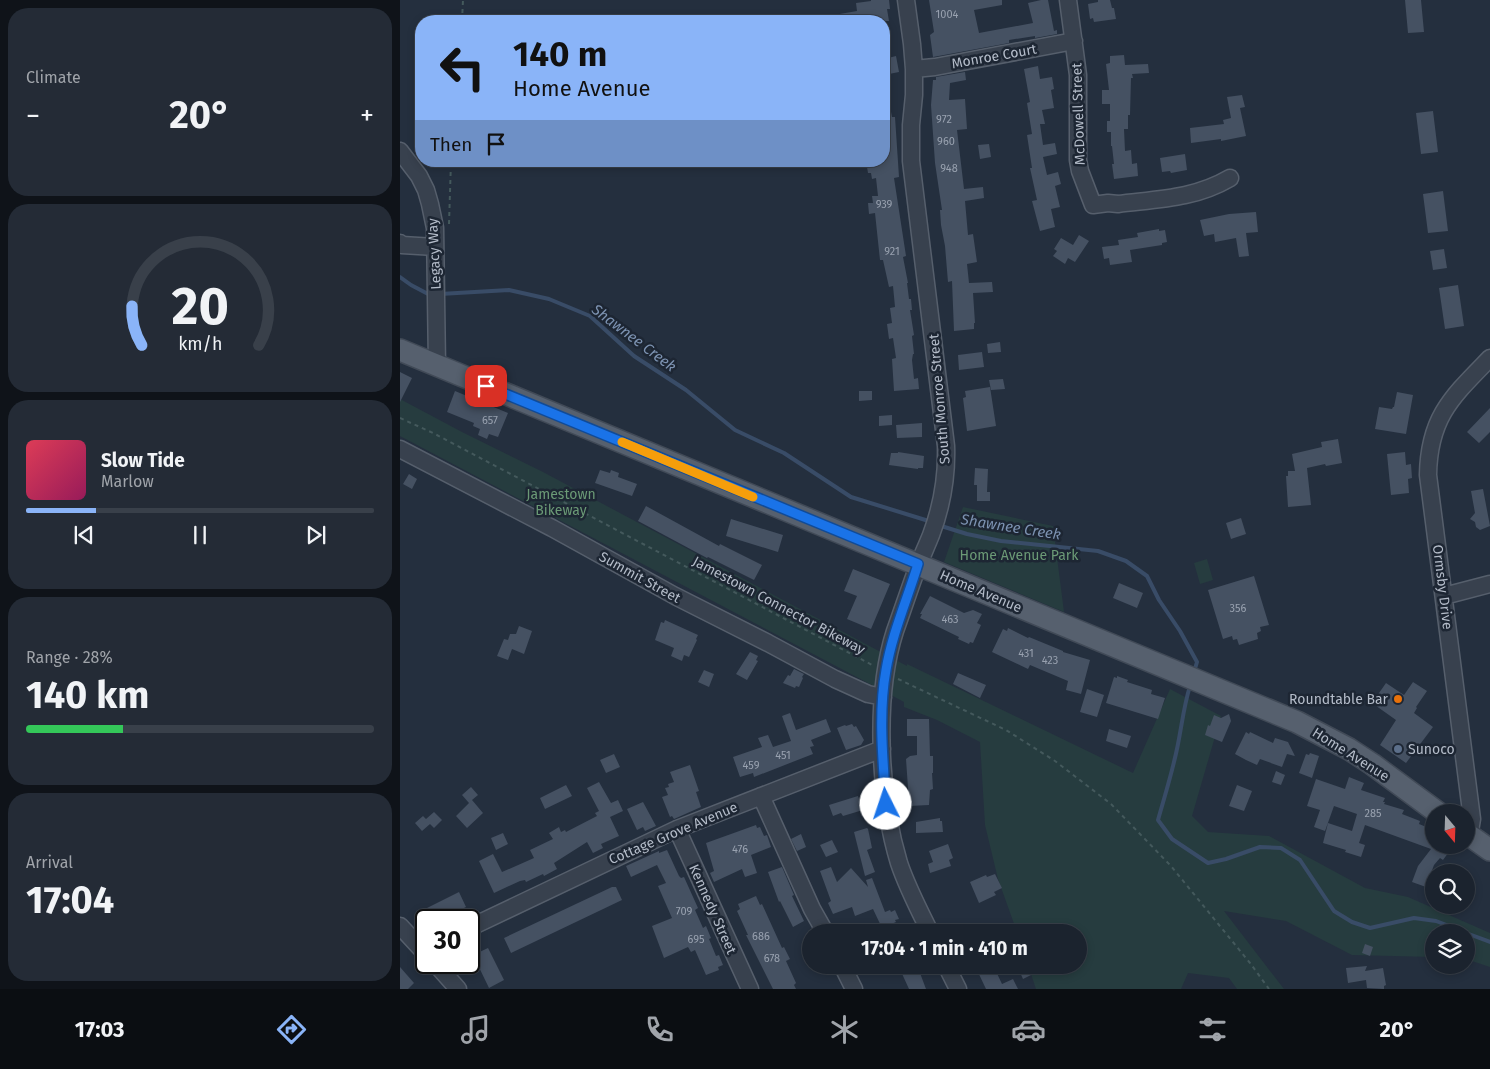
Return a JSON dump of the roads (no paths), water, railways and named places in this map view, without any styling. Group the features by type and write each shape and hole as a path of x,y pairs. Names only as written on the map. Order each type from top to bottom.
{"main road":[{"name":"Home Avenue","path":"400,350 918,564 1317,732 1372,764 1426,804"},
{"path":"1475,839 1490,850"}],"street":[{"name":"South Monroe Street","path":"906,0 914,70 911,125 912,161 946,446 946,474 939,511 918,564 895,632 885,672 882,749 886,804 894,843 906,881 926,924"},
{"name":"McDowell Street","path":"1068,0 1078,75 1078,160 1080,172 1094,205 1190,195 1211,188 1230,178"},
{"name":"Monroe Court","path":"914,70 1074,41"},
{"name":"Legacy Way","path":"400,151 419,176 426,190 435,228 438,366"},
{"path":"400,243 402,245 435,247"},
{"name":"Ormsby Drive","path":"1470,804 1428,475 1430,448 1435,429 1445,408 1459,389 1490,358"},
{"name":"Summit Street","path":"400,449 552,528 674,596 835,679 868,694 883,697"},
{"path":"1444,596 1490,584"},
{"name":"Cottage Grove Avenue","path":"480,923 677,829 882,749"},
{"path":"761,796 820,924"},
{"name":"Kennedy Street","path":"677,829 750,989"},
{"path":"400,926 415,941"},
{"path":"445,974 458,989"},
{"path":"846,974 854,989"},
{"path":"950,974 958,989"}],"waterway":[{"name":"Shawnee Creek","path":"400,277 430,295"},
{"name":"Shawnee Creek","path":"440,294 509,290 549,299 590,316 634,356 686,390 735,430 784,453 851,497 932,522"},
{"name":"Shawnee Creek","path":"938,525 967,534 1001,541 1098,551 1126,561 1147,576 1159,600 1180,631 1197,662 1194,672"},
{"name":"Shawnee Creek","path":"1190,686 1174,763 1158,820 1172,839 1208,863 1260,847 1281,848 1300,860 1334,911 1352,922 1370,928 1414,918 1444,924"},
{"name":"Shawnee Creek","path":"1475,936 1490,942"}],"place":[{"name":"Roundtable Bar","path":"1398,699"},
{"name":"Sunoco","path":"1398,749"}],"park label":[{"name":"Jamestown Bikeway","path":"561,502"},
{"name":"Home Avenue Park","path":"1019,555"}]}
